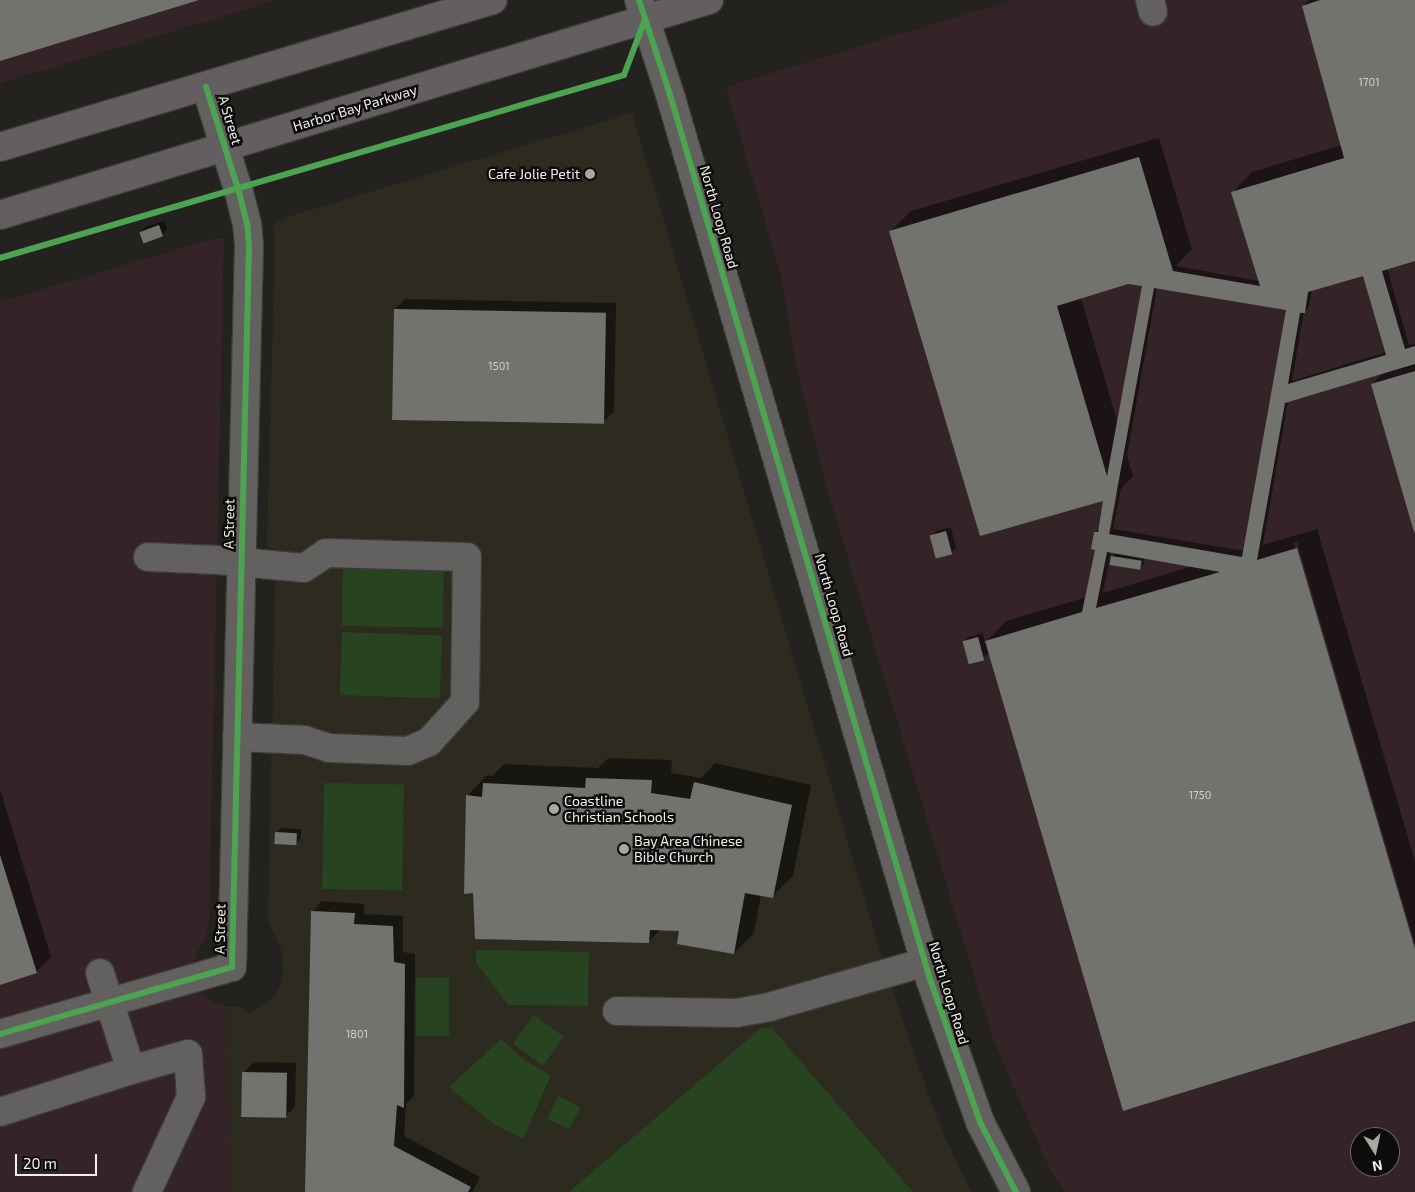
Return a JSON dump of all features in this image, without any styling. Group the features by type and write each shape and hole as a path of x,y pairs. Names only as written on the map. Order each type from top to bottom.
{"main road":[{"path":"0,147 493,0"},
{"name":"Harbor Bay Parkway","path":"0,215 226,148 642,9 709,0"}],"street":[{"name":"North Loop Road","path":"642,9 671,98 954,1053 980,1122 1016,1192"},
{"name":"A Street","path":"110,1003 232,967 249,245 247,224 226,148 206,87"},
{"path":"148,557 304,568 326,553 467,557 465,702 429,742 408,751 329,748 305,740 237,737"},
{"path":"617,1011 736,1013 789,1002 926,962"},
{"path":"100,973 131,1070"},
{"path":"0,1034 110,1003"},
{"path":"0,1112 131,1070 188,1054 191,1097 147,1192"}],"shaded area":[{"path":"0,0 277,0 0,83"},
{"path":"1013,0 1415,0 1415,1192 1065,1192 1046,1161 993,1039 826,484 796,365 782,280 726,87"},
{"name":"Coastline Christian Schools","path":"632,113 883,961 929,1096 944,1135 971,1192 230,1192 226,1007 240,1007 250,1013 264,1005 274,997 280,986 283,971 283,954 268,921 276,551 267,546 275,240 273,225 287,217"},
{"path":"212,239 224,239 209,920 206,935 195,956 193,979 207,999 226,1007 230,1192 0,1192 0,302"}],"green space":[{"path":"343,564 444,566 443,628 342,626"},
{"path":"342,632 442,635 440,698 340,695"},
{"path":"324,783 404,784 402,890 322,889"},
{"path":"476,950 589,952 588,1006 508,1005 476,963"},
{"path":"416,978 449,978 449,1036 416,1036"},
{"path":"534,1015 564,1037 543,1066 513,1044"},
{"path":"761,1028 772,1028 913,1192 569,1192"},
{"path":"501,1039 524,1060 551,1075 523,1139 492,1123 449,1087"},
{"path":"558,1096 580,1107 570,1129 547,1118"}],"building":[{"path":"0,0 199,0 0,61"},
{"path":"1320,0 1415,0 1415,261 1382,271 1405,349 1415,346 1415,364 1285,403 1257,560 1297,548 1415,949 1415,1021 1123,1111 985,641 1082,612 1095,550 1091,549 1094,532 1098,532 1103,501 980,536 889,231 1139,157 1173,271 1260,286 1231,192 1344,158 1302,6","holes":["1363,276 1386,355 1288,384 1300,313 1305,313 1308,292","1128,284 1142,286 1107,476 1057,306","1154,288 1286,310 1242,557 1109,534","1107,552 1220,572 1096,608"]},
{"path":"159,225 163,236 143,243 139,232"},
{"path":"394,309 606,313 604,424 392,420"},
{"path":"1415,371 1415,532 1414,532 1371,384"},
{"path":"946,531 952,554 936,559 930,535"},
{"path":"1111,556 1142,561 1140,570 1110,565"},
{"path":"978,637 984,660 969,664 963,641"},
{"name":"Bay Area Chinese Bible Church","path":"586,778 652,780 651,793 690,799 694,782 792,805 773,898 745,893 734,954 677,944 679,931 650,930 649,943 475,939 473,893 464,894 466,795 482,797 483,783 585,788"},
{"path":"275,832 297,833 296,845 274,844"},
{"path":"0,855 37,973 0,985"},
{"path":"311,911 355,913 354,924 393,926 394,962 405,964 404,1108 397,1105 394,1146 471,1187 468,1192 305,1192"},
{"path":"242,1072 287,1073 286,1118 241,1117"}],"cycle path":[{"path":"639,0 671,98 930,979 980,1122 1016,1192"},
{"path":"0,258 624,75 645,19"},
{"path":"0,1034 232,967 249,245 247,224 238,189 206,87"}],"place":[{"name":"Cafe Jolie Petit","path":"590,174"},
{"name":"Coastline Christian Schools","path":"554,809"},
{"name":"Bay Area Chinese Bible Church","path":"624,849"}]}
